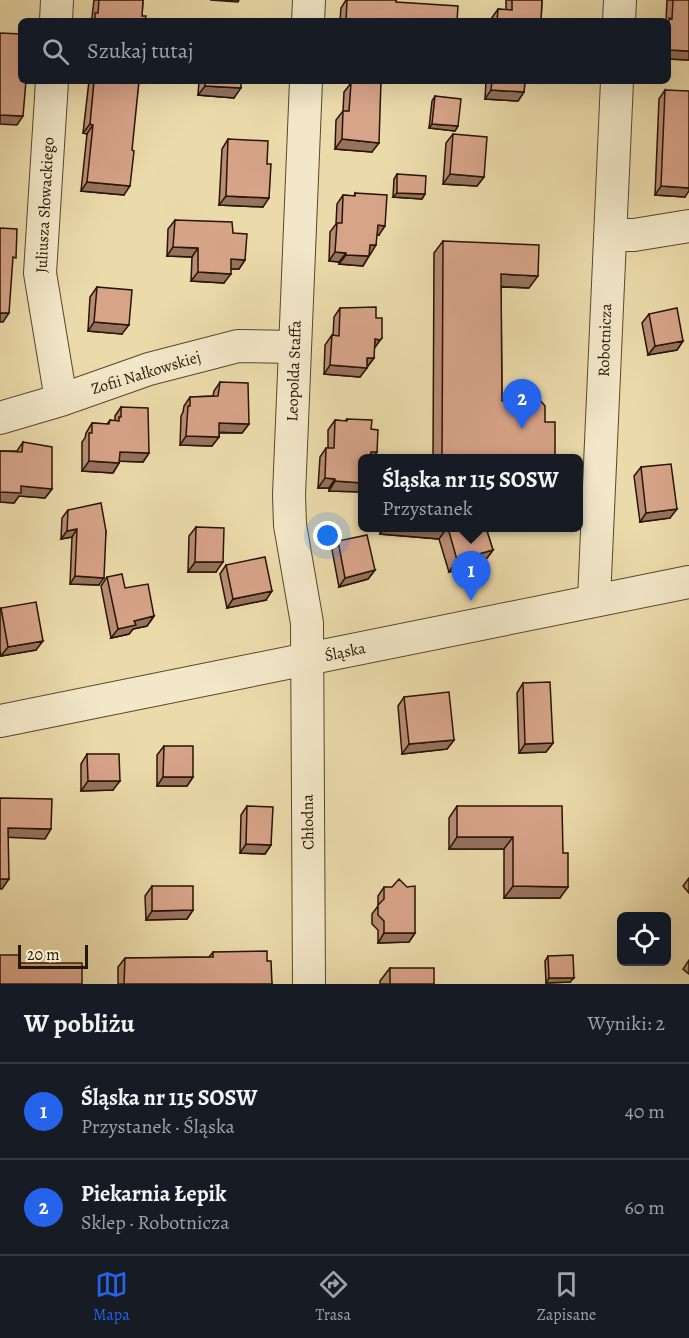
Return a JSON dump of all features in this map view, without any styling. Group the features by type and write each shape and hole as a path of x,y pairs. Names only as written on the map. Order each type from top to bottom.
{"street":[{"path":"56,18 57,0"},
{"path":"308,18 309,0"},
{"path":"619,18 620,0"},
{"name":"Juliusza Słowackiego","path":"52,84 40,273 61,400"},
{"name":"Leopolda Staffa","path":"306,84 289,509 307,623 307,660"},
{"name":"Robotnicza","path":"594,600 617,84"},
{"path":"610,235 634,235 689,226"},
{"name":"Zofii Nałkowskiej","path":"0,418 61,400 149,369 238,346 295,347"},
{"name":"Śląska","path":"0,721 689,582"},
{"name":"Chłodna","path":"307,660 309,984"}],"building":[{"path":"99,0 143,0 142,16 146,16 146,18 95,18 95,13 98,13"},
{"path":"347,0 396,0 396,2 458,6 457,18 346,18"},
{"path":"512,0 542,0 541,18 497,18 498,9 512,10"},
{"path":"673,0 689,0 689,51 671,50"},
{"path":"0,33 18,34 18,84 26,84 23,116 0,115"},
{"path":"94,84 139,84 130,186 87,182 93,125 90,124"},
{"path":"205,84 241,84 241,88 205,86"},
{"path":"351,84 381,84 379,143 342,139 343,111 349,111"},
{"path":"492,84 525,84 524,92 491,90"},
{"path":"665,90 689,91 689,188 661,186"},
{"path":"435,96 461,99 458,126 432,124"},
{"path":"453,134 487,137 484,177 450,174"},
{"path":"228,139 268,141 267,164 271,164 269,198 226,196"},
{"path":"397,174 426,176 425,194 397,193"},
{"path":"355,193 387,195 385,226 378,225 376,245 370,245 369,256 335,252 337,223 342,223 343,195 355,196"},
{"path":"175,220 232,222 233,233 247,234 245,260 231,259 231,274 198,272 198,248 173,247"},
{"path":"0,228 17,229 9,313 0,313"},
{"path":"443,241 539,245 538,276 501,274 502,401 540,400 545,406 545,422 555,422 555,454 442,454"},
{"path":"97,287 132,290 129,325 94,322"},
{"path":"376,307 376,318 382,318 382,338 375,339 374,358 367,358 367,368 330,365 332,335 339,336 340,308"},
{"path":"677,308 683,341 655,346 649,314"},
{"path":"220,382 248,383 249,424 219,423 219,437 186,436 190,397 218,396"},
{"path":"121,407 148,408 149,453 120,452 119,463 89,461 89,433 92,433 92,423 109,424 110,420 119,421"},
{"path":"347,419 372,420 371,429 378,430 377,452 358,454 358,483 325,478 326,448 334,448 335,420 347,421"},
{"path":"23,442 52,447 52,489 21,486 21,493 0,492 0,451 22,452"},
{"path":"671,464 677,509 646,513 641,467"},
{"path":"101,503 106,531 104,578 75,576 77,529 67,531 68,510"},
{"path":"196,527 224,528 223,562 195,562"},
{"path":"449,532 487,532 493,550 457,560"},
{"path":"367,535 375,570 345,578 338,541"},
{"path":"265,557 272,591 233,599 226,565"},
{"path":"122,574 125,588 148,584 154,616 134,621 136,625 118,629 107,577"},
{"path":"36,602 43,641 8,647 1,608"},
{"path":"550,682 553,743 525,744 523,683"},
{"path":"449,692 454,740 409,744 404,697"},
{"path":"164,746 193,746 193,777 163,777"},
{"path":"87,754 119,754 120,781 88,781"},
{"path":"0,798 52,799 51,829 8,828 9,879 0,879"},
{"path":"247,806 273,807 271,845 246,844"},
{"path":"457,806 562,806 563,853 568,853 568,887 513,886 513,837 457,837"},
{"path":"399,879 407,887 415,886 415,933 384,933 384,921 378,915 378,905 384,899 384,887 392,887"},
{"path":"152,886 193,886 193,910 152,911"},
{"path":"267,951 267,961 271,961 272,984 124,984 125,958 213,957 213,952"},
{"path":"0,955 20,955 20,963 82,963 82,984 0,984"},
{"path":"573,955 574,978 549,978 548,956"},
{"path":"390,968 434,968 434,984 390,984"}],"place":[{"name":"Piekarnia Łepik","path":"522,429"},
{"name":"Śląska nr 115 SOSW","path":"471,601"}]}
